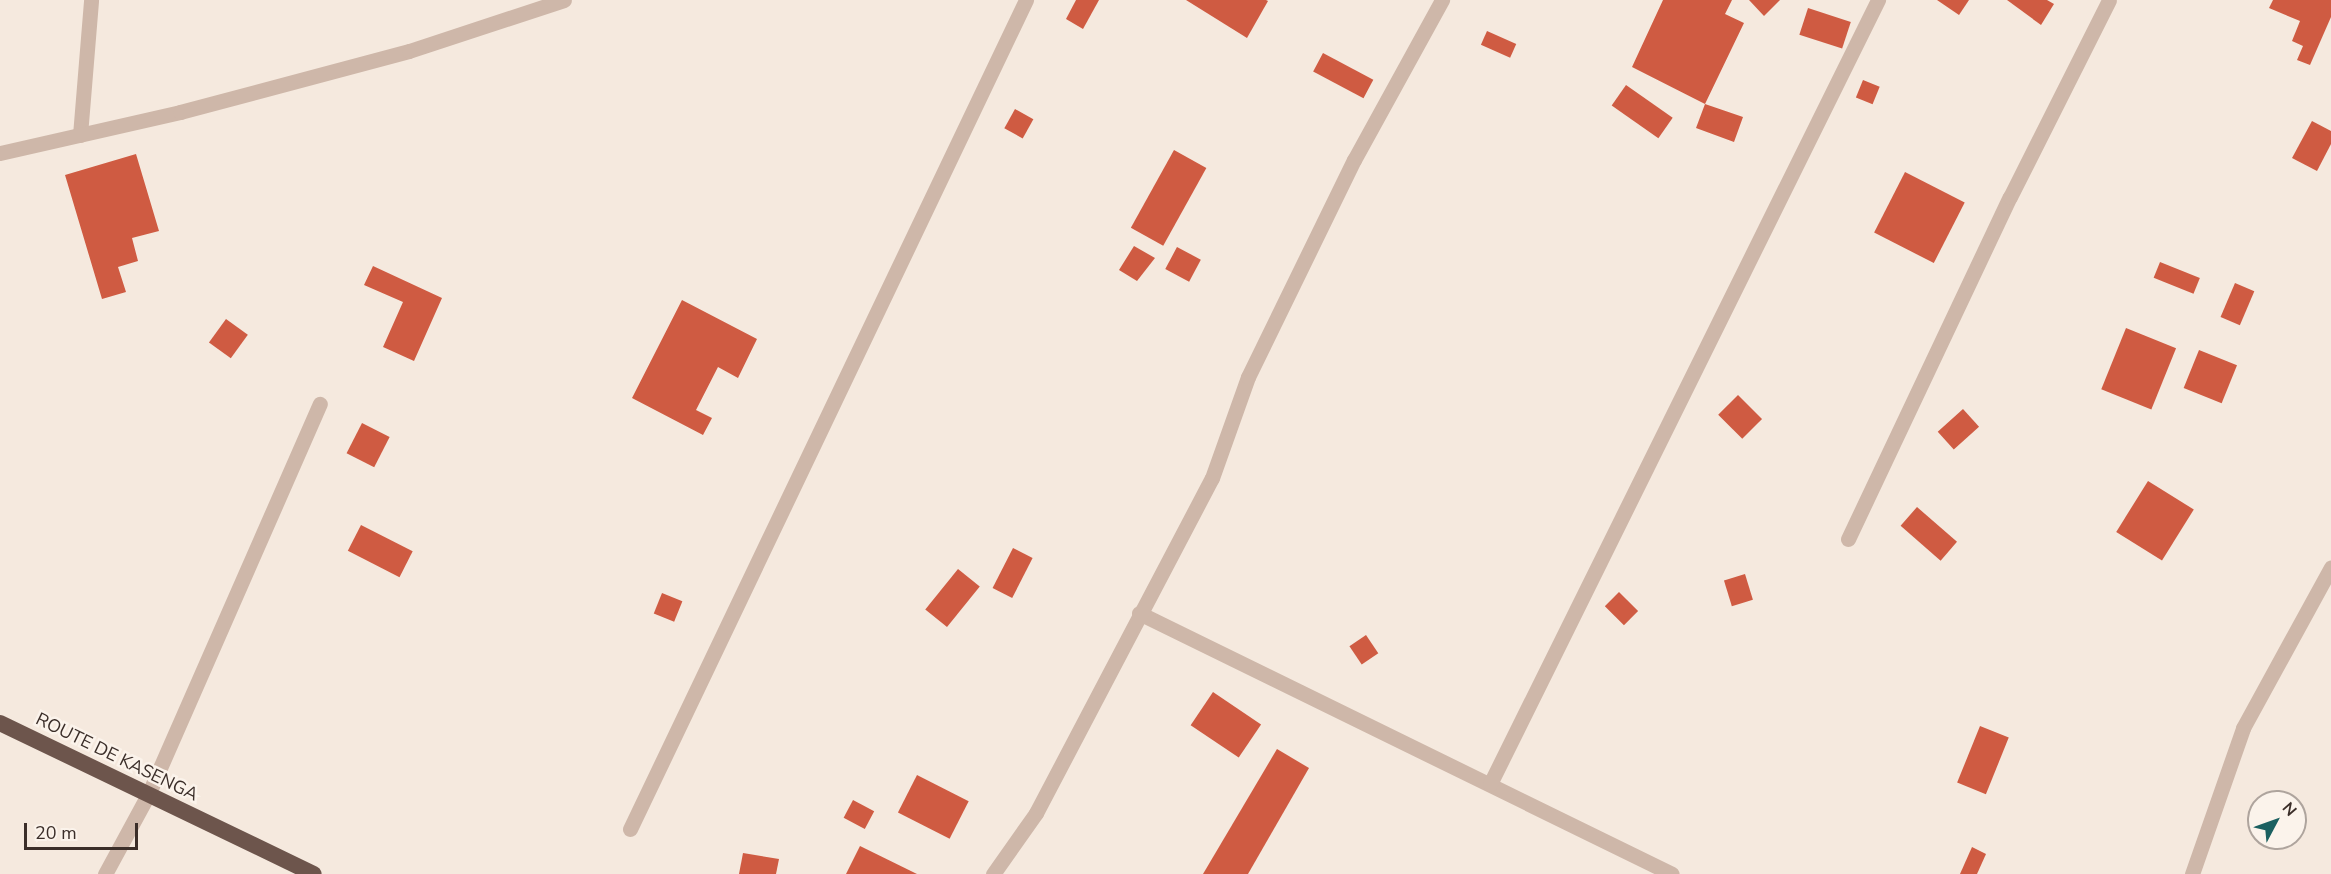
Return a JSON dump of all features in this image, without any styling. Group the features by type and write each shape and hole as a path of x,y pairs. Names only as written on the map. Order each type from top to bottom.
{"highway":[{"name":"ROUTE DE KASENGA","path":"0,723 314,874"}],"street":[{"path":"80,135 91,0"},
{"path":"0,153 80,135 409,51 564,0"},
{"path":"630,829 1026,0"},
{"path":"993,874 1036,813 1139,613 1212,478 1248,377 1354,160 1442,0"},
{"path":"1490,784 1878,0"},
{"path":"1848,539 2010,197 2109,0"},
{"path":"105,874 149,793 320,404"},
{"path":"2192,874 2243,728 2331,567"},
{"path":"1139,613 1672,874"}],"building":[{"path":"1076,0 1099,0 1083,29 1066,19"},
{"path":"1186,0 1266,0 1268,1 1247,38"},
{"path":"1663,0 1732,0 1725,14 1744,23 1705,104 1632,67"},
{"path":"1749,0 1780,0 1764,16"},
{"path":"1937,0 1969,0 1959,15"},
{"path":"2007,0 2047,0 2054,4 2041,25"},
{"path":"2273,0 2331,0 2331,17 2310,65 2297,60 2303,46 2292,41 2300,21 2269,8"},
{"path":"1808,8 1851,22 1842,49 1799,35"},
{"path":"1487,31 1516,44 1510,58 1481,45"},
{"path":"1323,53 1373,80 1363,98 1313,72"},
{"path":"1863,80 1880,87 1873,104 1856,98"},
{"path":"1626,85 1673,118 1658,138 1612,105"},
{"path":"1705,104 1743,117 1734,142 1696,128"},
{"path":"1015,109 1033,119 1023,138 1004,128"},
{"path":"2312,121 2331,131 2331,144 2317,171 2292,158"},
{"path":"1174,150 1206,168 1163,246 1131,228"},
{"path":"136,154 159,231 132,238 138,261 118,267 126,292 102,299 65,175"},
{"path":"1905,172 1965,202 1934,263 1874,233"},
{"path":"1134,246 1155,258 1137,281 1119,270"},
{"path":"1177,247 1201,260 1189,282 1165,269"},
{"path":"2160,262 2200,278 2194,294 2154,278"},
{"path":"373,266 442,298 414,361 383,347 403,302 364,285"},
{"path":"2235,283 2254,291 2240,325 2221,317"},
{"path":"682,300 757,339 738,378 718,367 696,410 712,418 703,435 632,398"},
{"path":"226,319 248,335 231,358 209,342"},
{"path":"2126,328 2176,348 2151,409 2101,389"},
{"path":"2199,350 2237,365 2222,403 2184,388"},
{"path":"1738,395 1762,419 1742,439 1718,415"},
{"path":"1963,409 1979,427 1954,450 1938,432"},
{"path":"362,423 390,437 374,467 347,453"},
{"path":"2148,481 2194,510 2162,560 2116,532"},
{"path":"1917,507 1957,542 1941,561 1901,526"},
{"path":"361,525 413,551 400,577 348,551"},
{"path":"1013,548 1033,558 1012,598 993,588"},
{"path":"958,569 980,587 947,627 925,609"},
{"path":"1745,574 1753,600 1732,606 1724,580"},
{"path":"1619,592 1638,611 1624,625 1605,606"},
{"path":"662,593 682,601 674,622 654,613"},
{"path":"1366,635 1378,653 1362,664 1349,646"},
{"path":"1213,692 1261,724 1239,758 1191,725"},
{"path":"1980,726 2009,738 1986,794 1957,783"},
{"path":"1277,749 1309,768 1248,874 1203,874"},
{"path":"917,775 969,801 950,839 898,812"},
{"path":"853,800 874,811 865,829 844,818"},
{"path":"860,846 917,874 846,874"},
{"path":"1972,847 1986,854 1977,874 1960,874"},
{"path":"743,853 779,859 776,874 739,874"}]}
